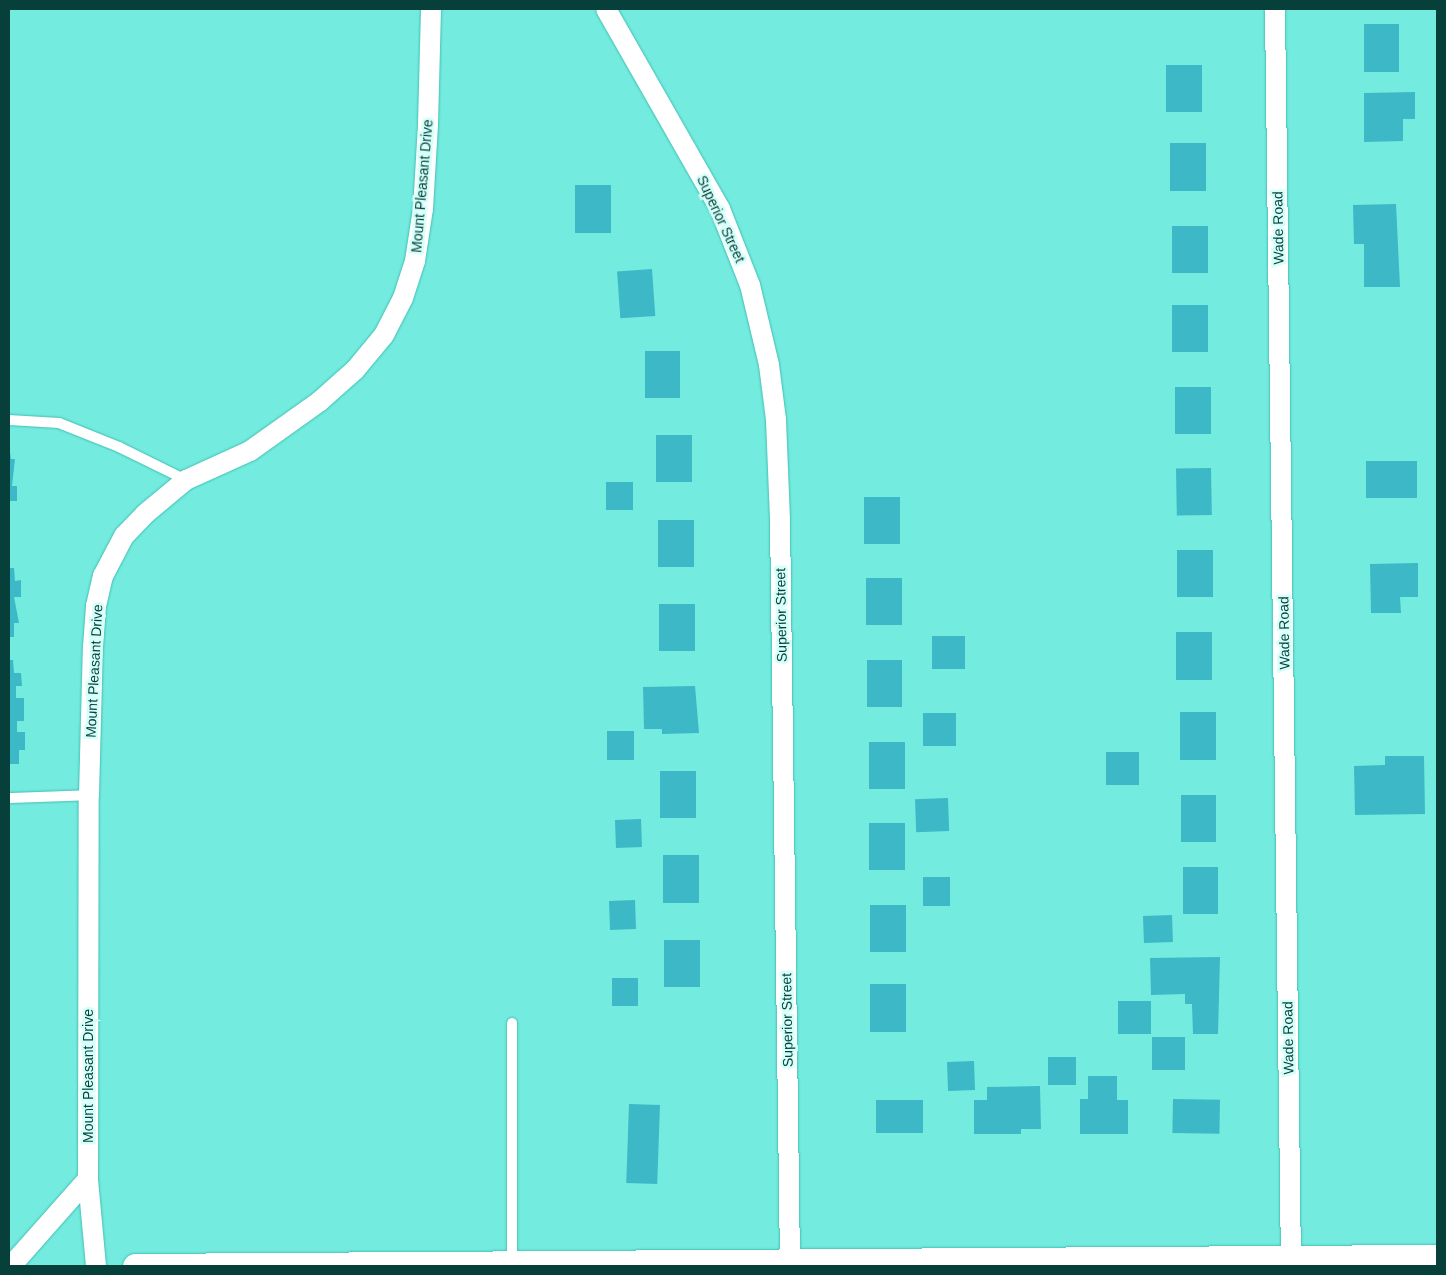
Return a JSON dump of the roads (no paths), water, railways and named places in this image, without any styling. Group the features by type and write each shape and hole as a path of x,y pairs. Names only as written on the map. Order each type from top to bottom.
{"street":[{"name":"Mount Pleasant Drive","path":"96,1266 88,1179 89,795 93,647 96,606 103,576 124,536 186,480 250,452 320,401 355,370 384,334 403,298 415,261 423,209 431,9"},
{"name":"Superior Street","path":"606,9 720,209 750,285 769,365 776,420 780,519 790,1260"},
{"name":"Wade Road","path":"1275,9 1290,1257"},
{"path":"11,1266 88,1179"},
{"path":"135,1266 1437,1257"}],"lane":[{"path":"9,420 59,423 119,447 186,480"},
{"path":"9,798 89,795"},
{"path":"512,1024 512,1263"}]}
